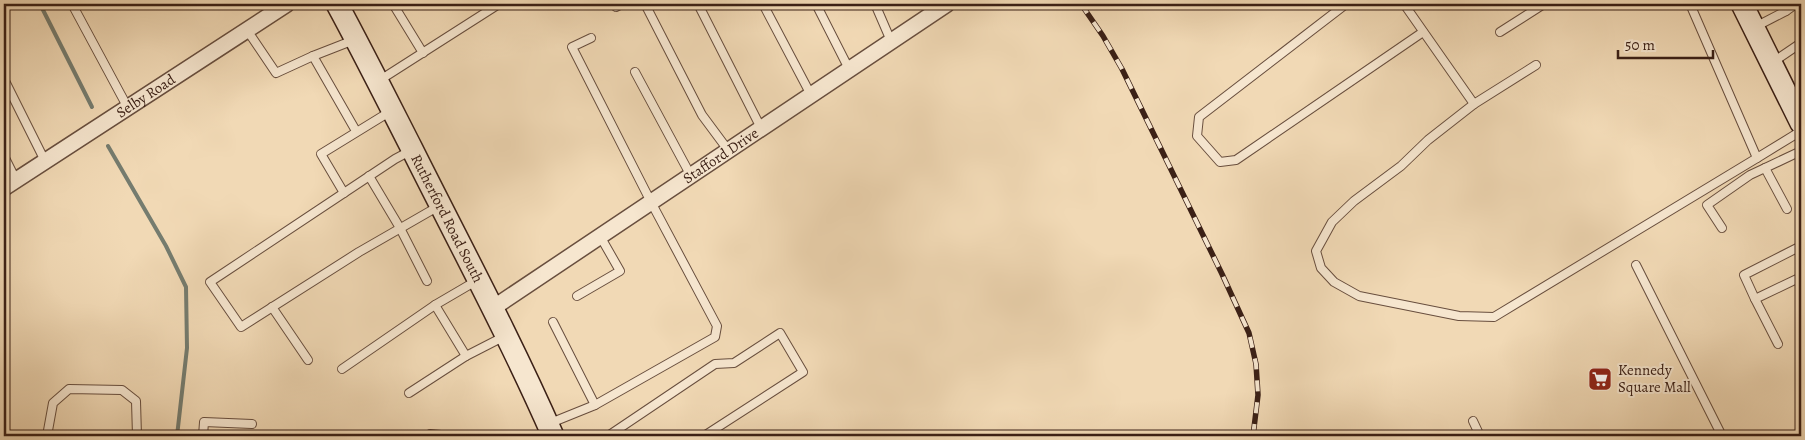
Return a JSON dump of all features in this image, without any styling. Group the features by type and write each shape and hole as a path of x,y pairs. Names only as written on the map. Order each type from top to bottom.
{"street":[{"name":"Selby Road","path":"10,184 287,4"},
{"name":"Rutherford Road South","path":"337,4 441,204 530,382 550,430"},
{"name":"Stafford Drive","path":"493,308 892,41 931,8 947,4"},
{"path":"1742,4 1801,123"}],"lane":[{"path":"72,4 128,108"},
{"path":"393,4 423,52"},
{"path":"378,81 499,4"},
{"path":"645,4 702,115 728,150"},
{"path":"698,4 761,128"},
{"path":"764,4 811,95"},
{"path":"816,4 849,69"},
{"path":"875,4 892,41"},
{"path":"1346,4 1199,117 1197,136 1220,162 1236,160 1423,32"},
{"path":"1404,4 1474,104"},
{"path":"1500,32 1544,4"},
{"path":"1690,4 1758,158"},
{"path":"1754,27 1784,7 1796,4"},
{"path":"247,30 276,73 356,39"},
{"path":"550,430 715,337 717,326 572,47 591,38"},
{"path":"1772,63 1801,43"},
{"path":"313,56 356,131"},
{"path":"1536,65 1474,104 1428,140 1401,166 1354,200 1332,222 1316,250 1321,268 1334,282 1359,296 1397,305 1459,316 1494,317 1801,131"},
{"path":"635,72 691,176"},
{"path":"4,79 45,161"},
{"path":"344,193 321,154 393,110"},
{"path":"412,150 369,176 210,282 241,327 441,204"},
{"path":"1722,228 1707,205 1750,175 1801,150"},
{"path":"4,156 10,184"},
{"path":"1765,168 1787,209"},
{"path":"369,176 400,228 427,282"},
{"path":"577,296 620,270 600,236"},
{"path":"1778,344 1744,275 1801,246"},
{"path":"1636,266 1722,436"},
{"path":"1755,299 1801,277"},
{"path":"342,369 435,305 479,280"},
{"path":"435,305 466,356"},
{"path":"272,307 308,360"},
{"path":"554,322 595,405"},
{"path":"608,436 716,364 734,363 780,333 803,372 704,436"},
{"path":"409,393 466,356 506,335"},
{"path":"47,436 53,403 69,389 122,390 136,401 137,436"},
{"path":"1473,421 1480,436"},
{"path":"203,436 204,422 252,424"},
{"path":"430,434 452,436"}],"waterway":[{"path":"40,4 92,107"},
{"path":"108,146 166,246 186,287 187,348 177,436"}],"railway":[{"path":"1081,4 1103,36 1122,69 1249,333 1256,364 1258,395 1253,436"}],"place":[{"name":"Kennedy Square Mall","path":"1600,379"}]}
